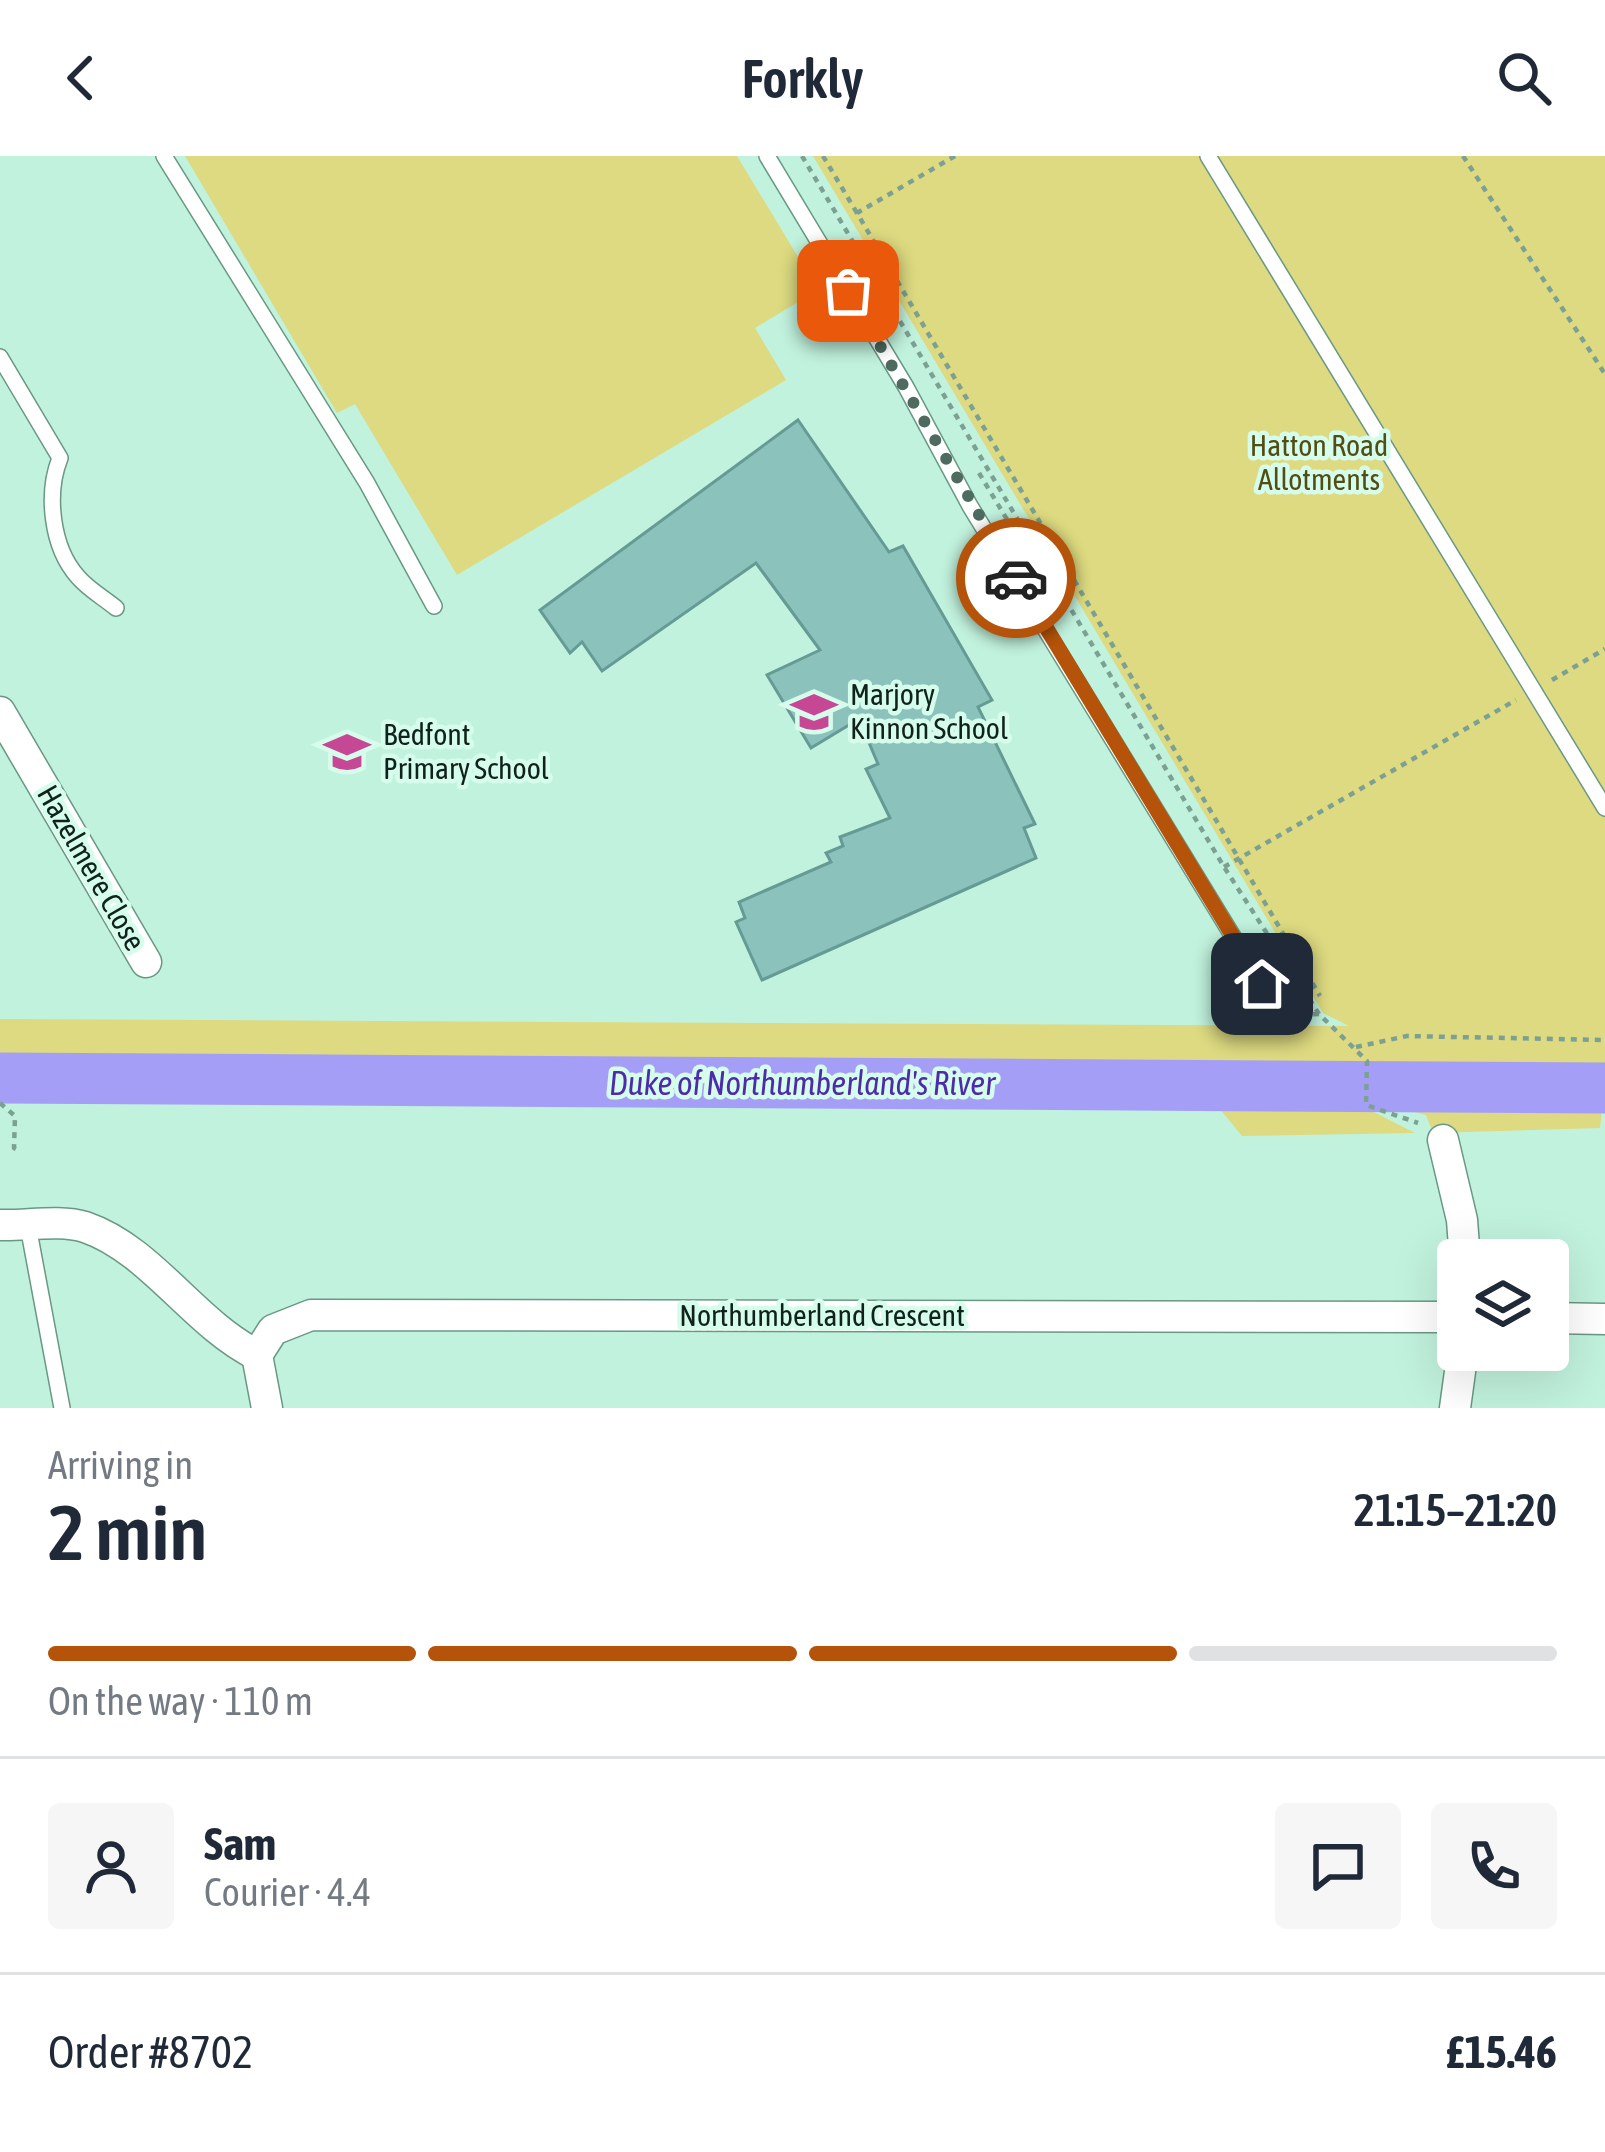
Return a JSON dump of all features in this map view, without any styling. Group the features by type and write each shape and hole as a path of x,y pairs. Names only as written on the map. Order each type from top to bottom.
{"street":[{"name":"Hazelmere Close","path":"0,712 146,962"},
{"path":"1443,1140 1463,1239"},
{"path":"14,1226 79,1225 117,1240 208,1326 257,1355 267,1408"},
{"name":"Northumberland Crescent","path":"257,1355 273,1330 311,1315 1437,1317"},
{"path":"1569,1318 1605,1319"},
{"path":"1455,1408 1460,1371"}],"lane":[{"path":"164,156 367,483 434,606"},
{"path":"767,156 970,506 1262,984"},
{"path":"1208,156 1605,808"},
{"path":"0,357 60,458 49,487 52,512 76,575 116,608"},
{"path":"14,1226 62,1408"}],"path":[{"path":"802,156 1224,866 1319,1014 1367,1061 1366,1106 1415,1119 1426,1139 1443,1140"},
{"path":"823,156 1320,996"},
{"path":"857,214 955,156"},
{"path":"1463,156 1605,374"},
{"path":"1224,866 1605,649"},
{"path":"1356,1047 1407,1036 1605,1040"},
{"path":"0,1103 15,1116 14,1148 20,1151"}],"green space":[{"path":"185,156 737,156 818,290 755,328 786,380 457,575 355,404 337,413"},
{"name":"Hatton Road Allotments","path":"813,156 1605,156 1605,1069 0,1060 0,1019 1349,1026 1323,1013"},
{"path":"1372,1101 1603,1101 1600,1128 1433,1133 1426,1115"},
{"path":"1215,1103 1360,1105 1415,1133 1242,1136"}],"building":[{"path":"798,420 889,552 903,546 992,700 978,707 1035,824 1024,828 1036,858 762,980 736,922 745,918 739,902 831,862 826,853 843,846 840,837 890,818 866,769 878,764 859,719 811,748 767,675 820,650 756,563 602,671 582,642 570,653 540,610"}],"waterway":[{"name":"Duke of Northumberland's River","path":"0,1078 1605,1088"}],"way so far":[{"path":"848,291 1016,578"}],"place":[{"name":"Marjory Kinnon School","path":"814,712"},
{"name":"Bedfont Primary School","path":"347,752"}],"route":[{"path":"1016,578 1215,915 1262,984"}]}
